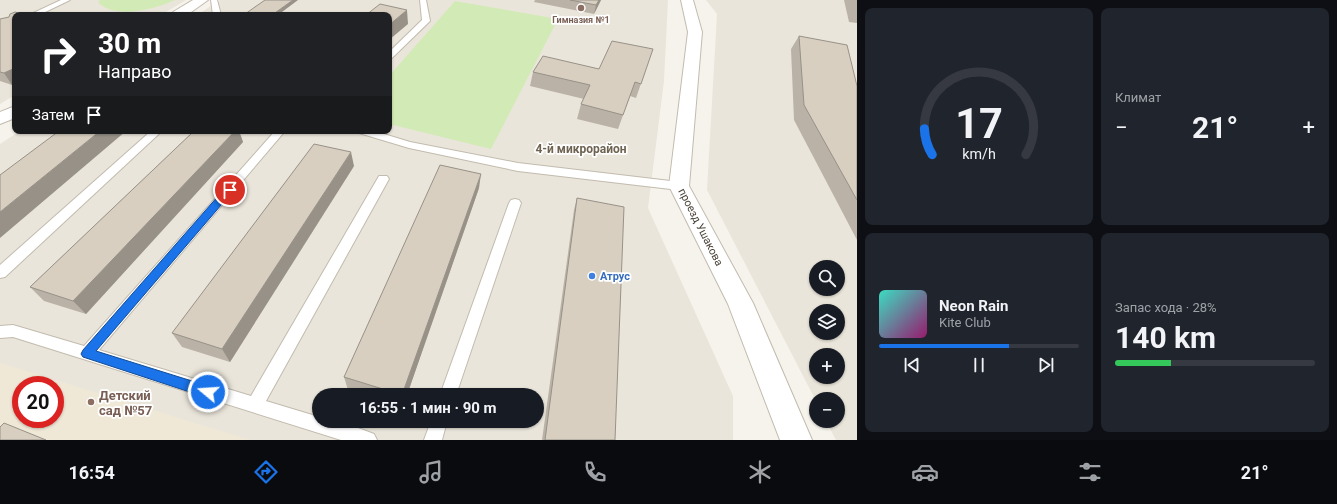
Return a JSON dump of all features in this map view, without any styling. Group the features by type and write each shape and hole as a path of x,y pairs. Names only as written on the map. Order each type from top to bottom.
{"street":[{"path":"183,12 202,0"},
{"name":"проезд Ушакова","path":"687,0 695,32 679,186 740,303 796,440"},
{"path":"0,118 12,112"}],"lane":[{"path":"40,12 67,0"},
{"path":"214,0 216,12"},
{"path":"392,53 426,21 423,0"},
{"path":"0,273 154,134"},
{"path":"87,354 277,134"},
{"path":"373,134 410,145 518,167 679,186"},
{"path":"254,406 383,179"},
{"path":"450,388 515,203"},
{"path":"0,332 13,331 368,440"},
{"path":"433,440 437,428"}],"shaded area":[{"path":"0,0 186,0 166,12 12,12 12,97 0,104"},
{"path":"220,0 668,0 664,81 648,208 733,396 733,440 0,440 0,144 15,134 392,134 392,12 202,12"},
{"path":"706,0 857,0 857,440 836,440 830,428 845,428 845,392 811,392 707,190 717,14"},
{"name":"Детский сад №57","path":"0,363 42,376 12,376 12,428 64,428 64,383 250,440 0,440"}],"green space":[{"path":"100,0 175,0 157,7 124,12 114,11 105,7 98,2"},
{"path":"455,1 558,19 491,149 392,125 392,73"}],"building":[{"path":"265,0 293,0 276,12 248,12"},
{"path":"570,0 599,0 596,5"},
{"path":"380,4 407,10 392,22 392,12 370,12"},
{"path":"12,13 12,69 4,73 0,72 0,19 9,17"},
{"path":"799,36 847,45 857,86 857,200 804,105"},
{"path":"612,41 653,49 641,84 635,82 623,115 581,104 590,85 533,72 543,56 599,69"},
{"path":"55,134 96,134 0,212 0,175"},
{"path":"191,134 232,134 73,301 30,287"},
{"path":"314,144 351,152 222,349 172,333"},
{"path":"440,165 481,174 405,388 379,388 344,377"},
{"path":"577,198 624,207 615,440 545,440"},
{"path":"4,423 12,426 12,428 16,428 46,440 0,440 0,427"}],"place":[{"name":"Гимназия №1","path":"581,8"},
{"name":"Атрус","path":"592,276"},
{"name":"Детский сад №57","path":"91,402"}],"district":[{"name":"4-й микрорайон","path":"581,149"}],"route":[{"path":"208,392 87,354 230,190"}]}
